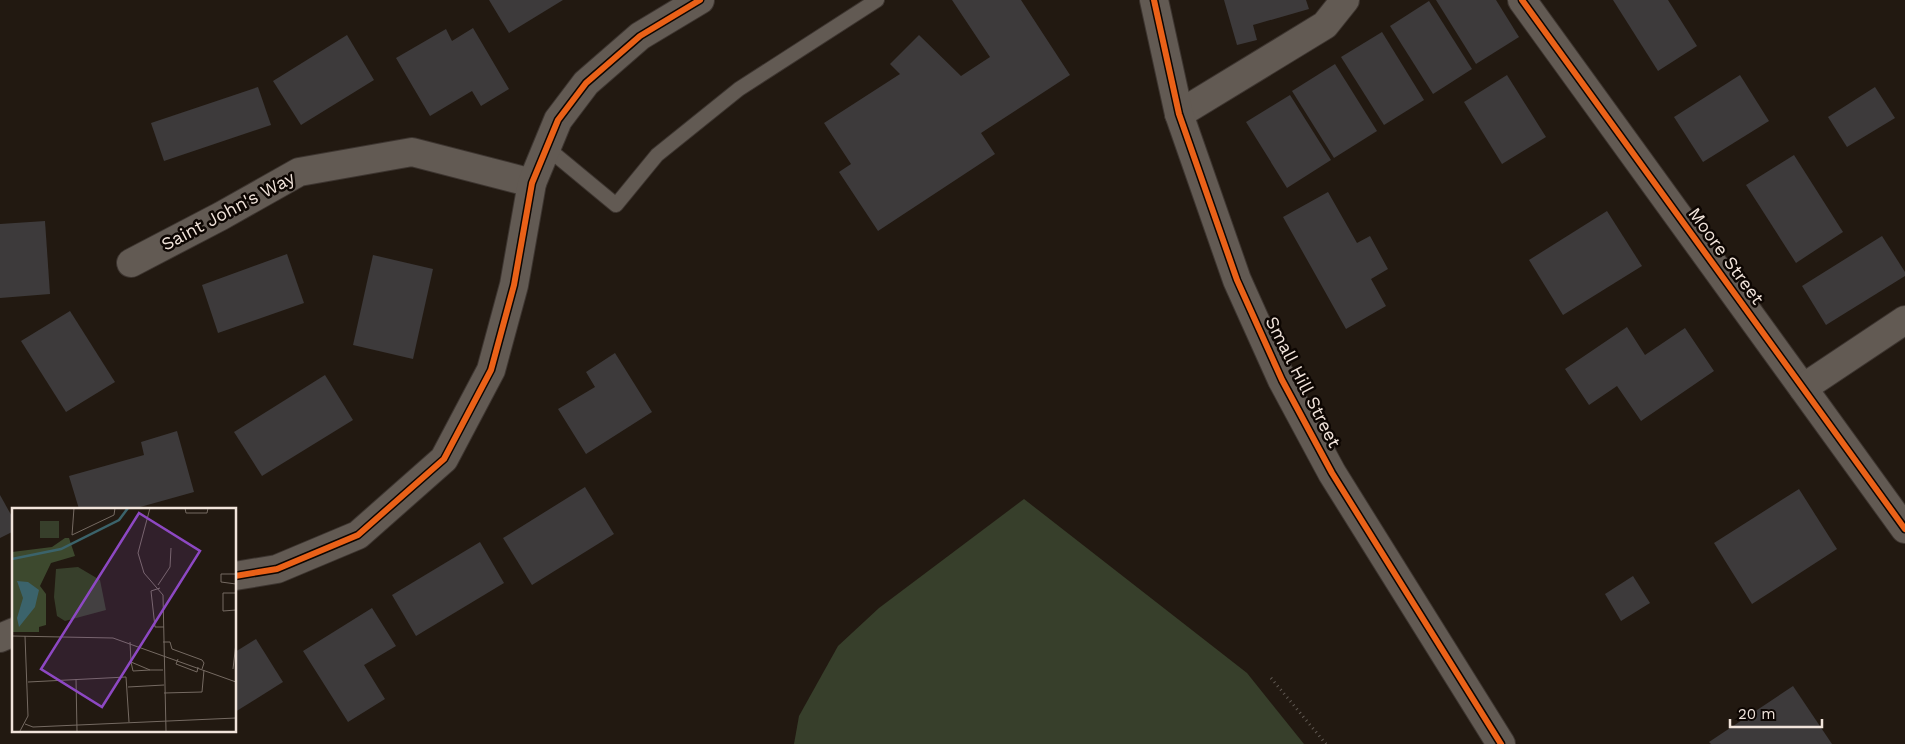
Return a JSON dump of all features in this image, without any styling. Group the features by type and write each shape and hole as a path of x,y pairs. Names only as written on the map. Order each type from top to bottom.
{"street":[{"path":"236,576 277,570 358,535 444,459 491,370 514,284 532,183 558,120 586,83 640,36 700,0"},
{"name":"Small Hill Street","path":"1154,0 1179,114 1237,280 1282,380 1332,473 1501,744"},
{"path":"1179,114 1325,25 1345,0"},
{"name":"Moore Street","path":"1522,0 1905,529"},
{"name":"Saint John's Way","path":"131,263 221,216 299,172 412,152 532,183"},
{"path":"1803,388 1905,320"},
{"path":"0,638 12,633"}],"lane":[{"path":"546,147 616,205 657,155 739,89 877,0"}],"path":[{"path":"1271,678 1326,744"}],"green space":[{"path":"1024,499 1247,673 1304,744 794,744 799,716 838,646 879,608"}],"building":[{"path":"489,0 563,0 509,33"},
{"path":"952,0 1021,0 1070,75 981,133 995,154 878,231 839,172 851,164 824,123 900,74 890,64 919,35 961,76 990,57"},
{"path":"1224,0 1306,0 1309,9 1253,25 1257,40 1237,45"},
{"path":"1436,0 1496,0 1519,37 1476,64"},
{"path":"1613,0 1668,0 1697,46 1658,71"},
{"path":"1429,1 1472,69 1433,94 1390,26"},
{"path":"473,28 509,89 481,106 472,91 430,116 396,58 446,29 452,41"},
{"path":"1382,32 1424,100 1384,125 1341,57"},
{"path":"347,35 374,80 301,125 273,81"},
{"path":"1335,64 1377,131 1334,158 1292,91"},
{"path":"1507,75 1546,137 1502,164 1464,102"},
{"path":"1740,75 1769,121 1703,162 1674,117"},
{"path":"258,87 271,125 164,161 151,123"},
{"path":"1875,87 1895,118 1847,147 1828,117"},
{"path":"1290,95 1331,160 1287,188 1246,122"},
{"path":"1794,155 1843,232 1796,263 1746,185"},
{"path":"1328,192 1357,243 1370,236 1388,269 1371,279 1386,306 1346,329 1283,217"},
{"path":"1607,211 1642,266 1563,315 1529,260"},
{"path":"45,221 50,294 0,298 0,224"},
{"path":"1882,236 1905,272 1905,276 1826,325 1802,286"},
{"path":"287,254 304,303 218,333 202,285"},
{"path":"373,255 433,269 413,359 353,345"},
{"path":"70,311 115,382 66,412 21,341"},
{"path":"1627,327 1645,355 1685,328 1714,371 1641,421 1617,386 1589,405 1565,369"},
{"path":"615,353 652,412 586,454 558,409 595,387 586,372"},
{"path":"325,375 353,420 262,476 234,432"},
{"path":"177,431 194,492 137,508 79,508 69,476 144,455 141,442"},
{"path":"585,487 614,534 532,585 503,538"},
{"path":"1799,489 1837,549 1752,604 1714,543"},
{"path":"0,495 12,516 12,532 0,538"},
{"path":"480,542 504,583 416,636 392,595"},
{"path":"1633,576 1650,603 1621,621 1605,594"},
{"path":"372,608 396,646 364,665 385,699 348,722 303,651"},
{"path":"256,639 283,682 236,711 236,651"},
{"path":"1793,686 1832,744 1711,744 1709,742"}],"cycle path":[{"path":"236,576 277,569 358,535 444,459 491,370 514,285 532,183 558,120 586,83 640,36 700,0"},
{"path":"1154,0 1179,114 1237,280 1282,380 1332,473 1501,744"},
{"path":"1522,0 1905,529"}]}
